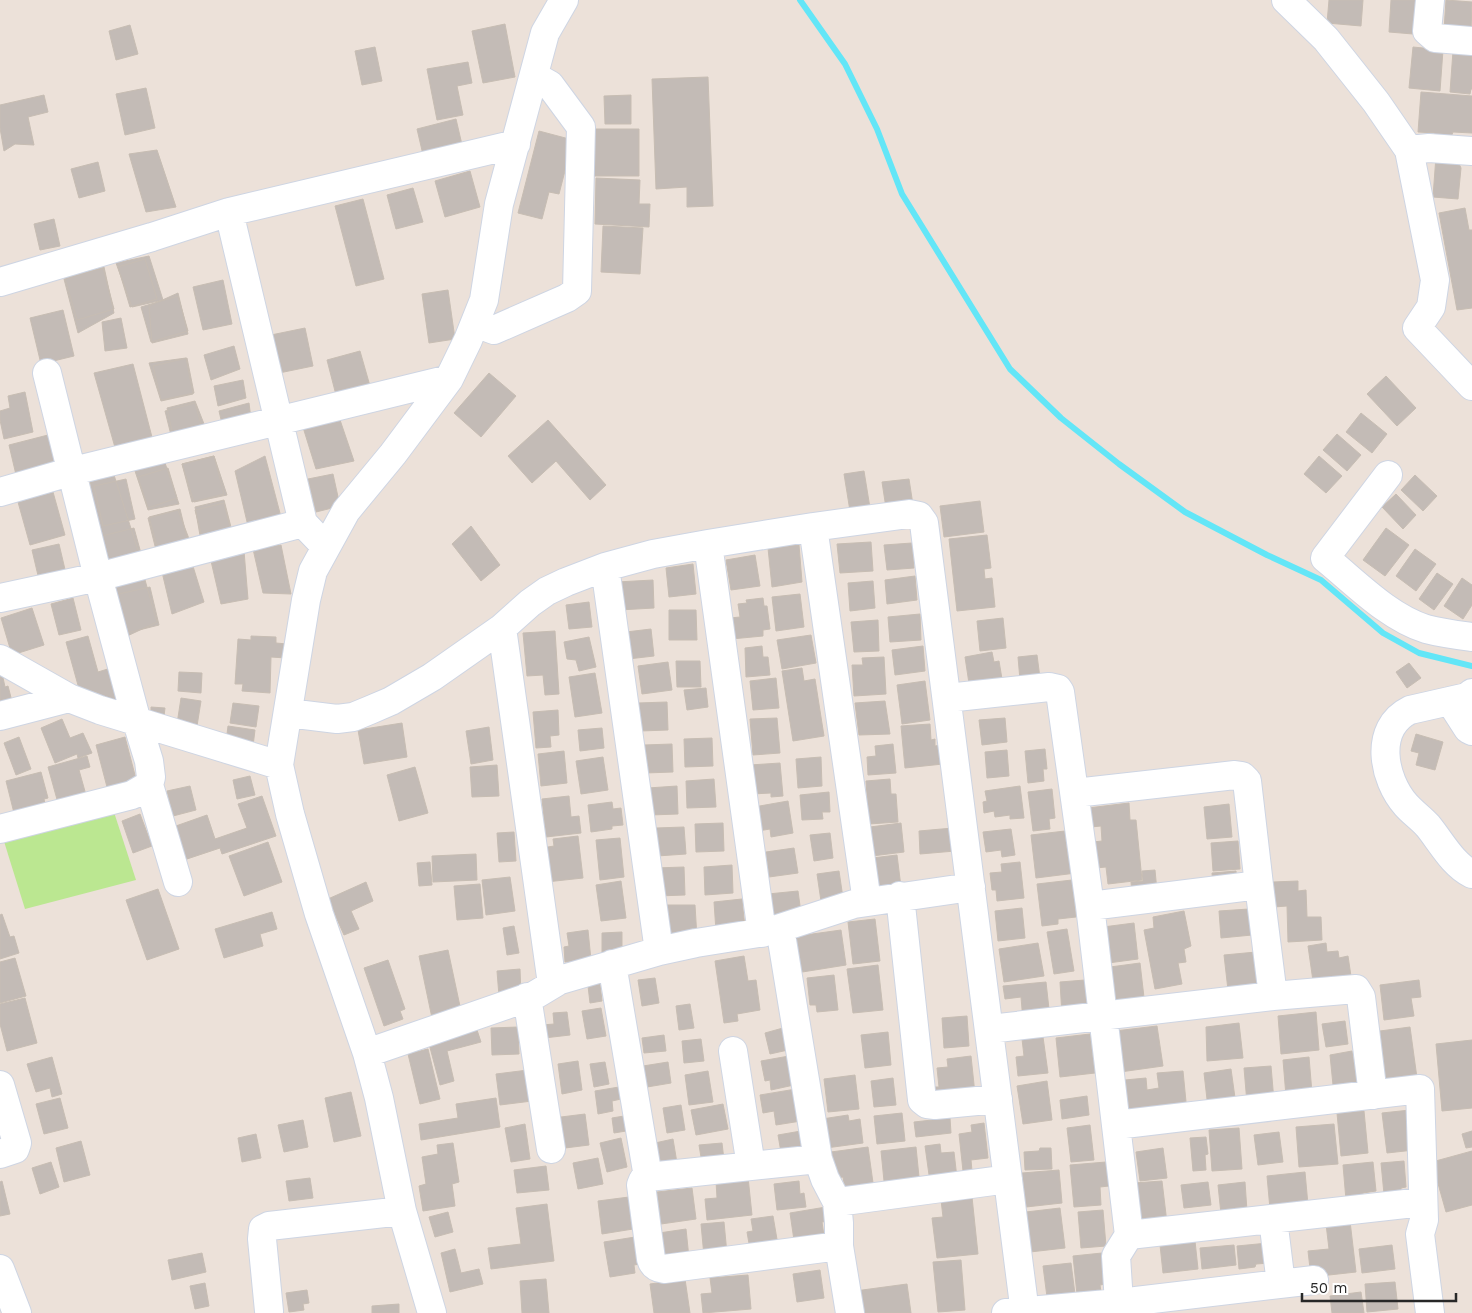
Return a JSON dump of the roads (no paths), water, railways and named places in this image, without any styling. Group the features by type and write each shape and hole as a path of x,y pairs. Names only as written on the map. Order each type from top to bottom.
{"street":[{"path":"432,1313 402,1211 379,1098 367,1053 319,914 290,814 279,765 309,584 313,571 346,512 393,454 449,379 475,323 484,300 499,204 545,33 564,0"},
{"path":"1286,0 1326,39 1376,102 1409,150 1435,280 1431,307 1417,328 1472,386"},
{"path":"1430,0 1426,31 1435,38 1472,41"},
{"path":"475,323 494,330 567,298 577,291 581,127 550,85 534,76"},
{"path":"0,282 229,212 516,144"},
{"path":"1409,150 1429,148 1472,151"},
{"path":"229,212 303,523 326,546"},
{"path":"47,373 98,577 151,769 152,777 149,785 178,882"},
{"path":"0,492 73,471 449,379"},
{"path":"1388,475 1325,558 1402,618 1426,629 1472,638"},
{"path":"288,713 337,720 353,717 391,701 432,677 502,628 530,603 547,591 605,567 653,554 708,544 813,527 916,514 923,520 990,1029 1008,1178 1018,1312 1119,1303 1314,1280"},
{"path":"0,598 98,577 303,523"},
{"path":"813,527 867,902"},
{"path":"708,544 771,931 818,1159 836,1202 839,1223 839,1246 850,1313"},
{"path":"605,567 659,951"},
{"path":"502,628 552,984"},
{"path":"0,659 69,698 137,722 279,765"},
{"path":"947,698 1049,687 1058,689 1060,692 1090,906 1129,1235 1116,1256 1119,1303"},
{"path":"1472,731 1468,729 1461,697 1410,710 1402,714 1389,730 1385,749 1388,772 1398,794 1405,804 1426,824 1450,855 1465,871 1472,874"},
{"path":"0,716 69,698"},
{"path":"1075,793 1236,775 1242,776 1247,781 1273,996"},
{"path":"0,829 132,795 149,785"},
{"path":"1090,906 1259,885"},
{"path":"367,1053 527,998 560,980 659,951 771,931 867,902 971,886"},
{"path":"900,896 922,1100 927,1104 935,1105 998,1099"},
{"path":"612,964 648,1177"},
{"path":"990,1029 1273,996 1353,989 1358,990 1361,997 1373,1095"},
{"path":"527,998 551,1150"},
{"path":"734,1051 751,1166"},
{"path":"0,1085 17,1143 15,1149 0,1154"},
{"path":"1116,1125 1420,1089 1424,1220 1420,1234 1430,1313"},
{"path":"818,1159 648,1177 643,1180 641,1185 651,1259 653,1265 658,1269 664,1269 839,1246"},
{"path":"836,1202 1008,1178"},
{"path":"1129,1235 1423,1202"},
{"path":"269,1311 262,1239 263,1229 269,1226 402,1211"},
{"path":"1272,1219 1281,1284"},
{"path":"0,1269 17,1313"}],"waterway":[{"path":"800,0 845,64 877,129 902,194 1010,369 1061,418 1119,464 1185,512 1267,555 1321,580 1383,633 1419,653 1472,666"}]}
